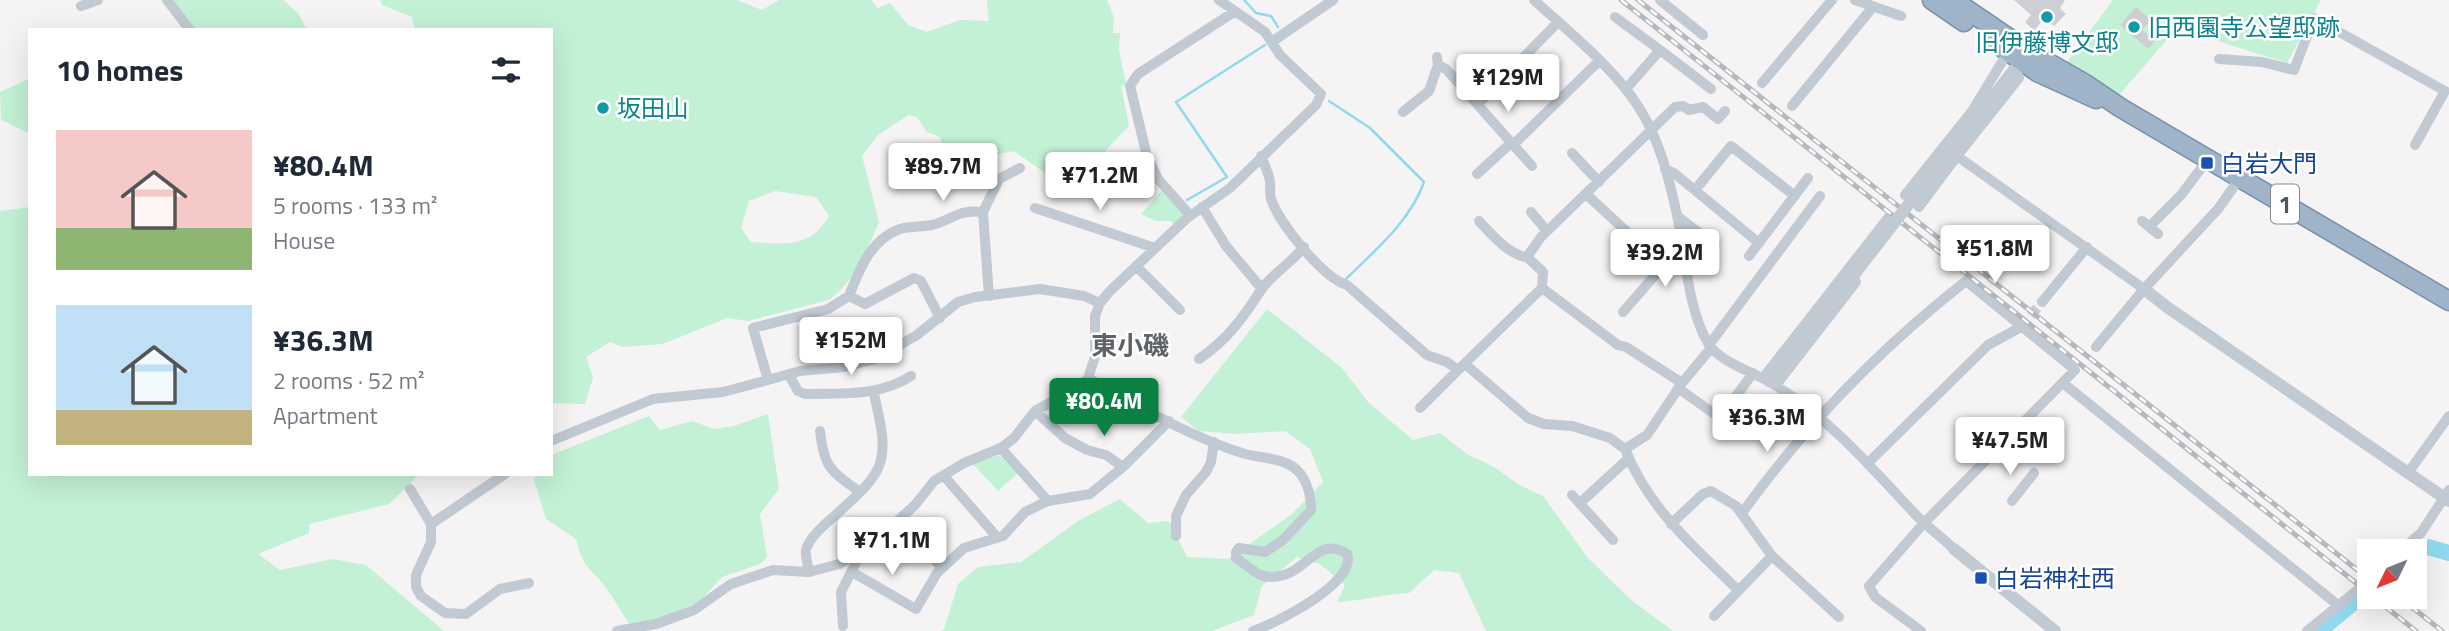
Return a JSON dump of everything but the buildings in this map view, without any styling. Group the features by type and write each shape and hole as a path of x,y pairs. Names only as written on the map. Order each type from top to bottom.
{"highway":[{"name":"1","path":"1932,0 2074,92 2121,108 2449,300"},
{"name":"1","path":"1953,0 2018,58"}],"street":[{"path":"81,5 98,0"},
{"path":"167,0 188,28"},
{"path":"617,631 656,624 694,610 731,584 773,570 809,572 839,564 900,520 927,488 964,463 1001,448 1014,438 1035,411 1082,385 1095,357 1096,316 1100,303 1190,215 1230,188 1324,95 1280,55 1265,32 1219,0"},
{"path":"1273,41 1334,0"},
{"path":"1534,0 1626,89 1652,131 1677,216 1695,309 1710,346 1723,358 1765,379 1821,416 1869,462 1924,523 2055,631"},
{"path":"1660,0 1703,35"},
{"path":"1762,83 1832,0"},
{"path":"1855,0 1900,16"},
{"path":"1793,106 1872,8"},
{"path":"1190,215 1158,179 1147,156 1130,86 1138,74 1234,12"},
{"path":"1622,18 1711,89"},
{"path":"2218,60 2262,62 2294,70 2314,18 2448,89 2415,145"},
{"path":"1478,104 1558,22"},
{"path":"1626,89 1660,50"},
{"path":"1919,206 2019,78 2018,58"},
{"path":"1765,379 1839,294 2018,58"},
{"path":"1905,195 2018,58"},
{"path":"1403,112 1422,101 1429,91 1437,61 1532,166"},
{"path":"1478,170 1513,143 1599,61"},
{"path":"1527,257 1547,231 1675,107 1683,106 1689,110 1703,107 1720,117"},
{"path":"1695,190 1731,146 1795,196"},
{"path":"1572,152 1600,182"},
{"path":"1261,156 1270,181 1271,198 1304,247 1330,277 1347,285 1427,355 1461,367 1528,418 1545,424 1572,426 1610,438 1627,454 1645,492 1671,524 1738,590"},
{"path":"1957,156 2167,307 2447,497 2421,533 2414,539"},
{"path":"2150,227 2208,159"},
{"path":"989,296 983,212 999,179 1020,168"},
{"path":"1665,169 1674,173 1759,243"},
{"path":"1749,256 1808,178"},
{"path":"2096,347 2144,289 2218,209 2240,178"},
{"path":"1587,195 1664,266"},
{"path":"1613,540 1576,499 1647,435 1820,196"},
{"path":"1202,207 1226,246 1262,289"},
{"path":"1035,208 1155,248"},
{"path":"768,380 753,328 828,309 849,296 866,258 880,240 901,229 933,225 968,210 983,212"},
{"path":"1531,212 1547,231"},
{"path":"1677,216 1715,246"},
{"path":"1765,379 1888,218"},
{"path":"1420,408 1542,288 1543,272 1527,257 1509,249 1479,220"},
{"path":"1871,240 1878,253"},
{"path":"1542,288 1618,345 1626,347 1680,386 1720,418 1765,379 1888,241"},
{"path":"1623,313 1682,244"},
{"path":"1199,359 1219,345 1237,326 1262,289 1304,247"},
{"path":"2042,302 2087,247"},
{"path":"1136,266 1180,310"},
{"path":"849,296 863,305 916,279 921,281 940,318"},
{"path":"1742,513 1770,475 1821,416 1871,364 1966,281 2075,370 1924,523 1869,589 1874,597 1920,631"},
{"path":"553,440 653,399 723,392 800,371 844,367 878,358 917,335 958,302 1040,289 1084,296 1100,303"},
{"path":"1869,462 1953,383 1988,345 2021,327"},
{"path":"789,375 798,391 805,394 874,393 911,376"},
{"path":"1088,377 1214,442 1245,454 1284,462 1297,470 1311,498 1311,510 1283,540 1265,552 1239,548 1236,558 1262,576 1282,576 1296,572 1324,549 1337,548 1349,558 1346,571 1304,606 1253,631"},
{"path":"2063,383 2339,606"},
{"path":"809,572 806,551 814,537 877,472 884,450 874,393"},
{"path":"1035,411 1065,438 1087,450 1106,455 1123,467"},
{"path":"2409,473 2449,415"},
{"path":"852,572 916,609 942,568 964,548 1003,536 1025,512 1048,501 1090,495 1123,467 1169,421"},
{"path":"820,430 823,456 828,467 860,492"},
{"path":"1176,536 1176,516 1186,495 1206,472 1211,462 1214,442"},
{"path":"1001,448 1048,501"},
{"path":"2012,501 2034,473"},
{"path":"431,524 502,476"},
{"path":"944,477 996,536"},
{"path":"410,489 431,524 431,542 416,575 416,587 421,596 445,613 466,614 500,589 529,583"},
{"path":"1671,524 1709,490 1736,506 1772,556 1839,617"},
{"path":"900,520 942,568"},
{"path":"843,626 841,592 864,546"},
{"path":"1714,616 1772,556"},
{"path":"2307,631 2356,592"}],"green space":[{"path":"173,0 283,0 298,13 306,28 191,28"},
{"path":"380,0 737,0 762,10 779,0 871,0 878,8 890,3 908,25 927,32 960,20 989,21 987,0 1107,0 1114,17 1113,33 1120,33 1119,50 1126,84 1121,86 1129,126 1082,175 1055,180 1014,151 994,155 990,177 970,184 948,164 940,137 927,132 917,117 909,115 878,135 862,156 879,222 853,274 829,300 748,321 727,318 663,344 623,347 610,342 586,357 593,378 585,404 553,403 553,28 415,28 412,17 382,5","holes":["775,191 816,197 829,216 814,234 796,242 751,242 741,228 749,201"]},
{"path":"2113,0 2321,0 2287,63 2177,28 2119,95 2066,63"},
{"path":"28,79 28,133 1,120 0,92"},
{"path":"1162,190 1187,218 1176,227 1171,221 1155,221 1141,214"},
{"path":"28,207 28,476 418,476 389,504 309,524 309,533 258,554 280,570 333,559 366,565 444,631 0,631 0,211"},
{"path":"1267,309 1342,368 1368,402 1413,440 1440,433 1467,454 1543,496 1588,558 1630,599 1673,631 1486,631 1459,573 1434,570 1409,593 1337,602 1345,585 1320,564 1297,557 1262,586 1254,615 1212,631 941,631 944,629 958,584 978,567 1021,562 1078,521 1120,499 1148,523 1169,521 1187,557 1228,559 1292,514 1323,482 1310,449 1285,431 1237,434 1199,431 1181,417"},
{"path":"768,414 779,489 760,514 767,557 760,564 722,577 700,601 634,630 607,589 586,565 576,539 546,519 534,480 537,476 553,476 553,454 649,416 660,430 692,421 714,429 734,426"},
{"path":"997,456 1003,457 1018,473 998,491 973,464"}],"waterway":[{"path":"1244,0 1256,13 1271,16 1278,27"},
{"path":"1187,200 1227,177 1176,102 1265,45"},
{"path":"1329,101 1370,128 1424,182 1418,197 1400,223 1345,280"},
{"path":"2427,547 2449,553"},
{"path":"2319,631 2357,600"}],"tunnel":[{"path":"2021,327 2042,302"}],"railway":[{"path":"1621,0 2357,584"},
{"path":"1638,0 2357,570"},
{"path":"2388,609 2416,631"},
{"path":"2414,609 2442,631"}],"place":[{"name":"旧伊藤博文邸","path":"2047,17"},
{"name":"旧西園寺公望邸跡","path":"2134,27"},
{"name":"坂田山","path":"603,108"},
{"name":"白岩大門","path":"2207,163"},
{"name":"白岩神社西","path":"1981,578"}],"district":[{"name":"東小磯","path":"1130,345"}]}
